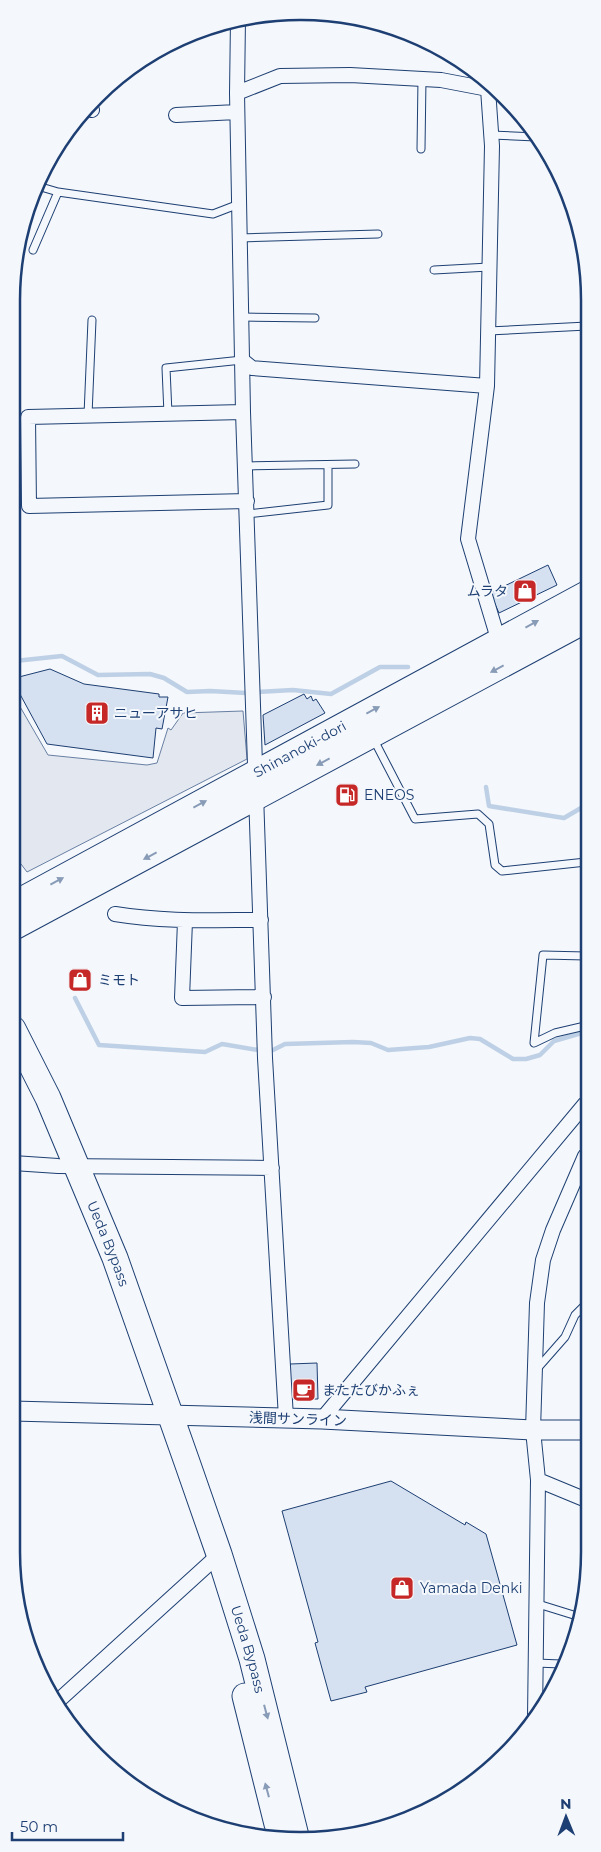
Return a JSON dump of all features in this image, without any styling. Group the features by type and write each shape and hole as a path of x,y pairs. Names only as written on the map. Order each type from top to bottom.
{"highway":[{"name":"Shinanoki-dori","path":"20,901 581,597"},
{"name":"Shinanoki-dori","path":"20,924 258,798 581,623"},
{"name":"Ueda Bypass","path":"20,1040 48,1098 115,1258 219,1554 252,1659 295,1832"},
{"name":"Ueda Bypass","path":"188,1465 277,1831"}],"street":[{"path":"238,27 237,112 243,412 264,998 286,1418"},
{"path":"237,93 280,76 350,75 422,79 480,86"},
{"path":"488,93 491,135 487,386 468,539 499,642"},
{"path":"176,116 237,112"},
{"path":"242,360 252,368 487,386"},
{"path":"243,412 28,417 29,506 247,507"},
{"path":"115,914 148,919 185,921 261,920"},
{"path":"185,921 182,998 264,998"},
{"path":"322,1419 581,1109"},
{"path":"20,1163 75,1166 272,1168"},
{"path":"535,1705 538,1604 538,1480 533,1430 537,1303 543,1260 553,1230 581,1165"},
{"name":"浅間サンライン","path":"20,1411 322,1419 533,1430 581,1430"},
{"path":"538,1480 581,1498"},
{"path":"61,1698 212,1561"}],"lane":[{"path":"420,149 422,79"},
{"path":"491,135 528,137"},
{"path":"43,188 58,192 213,214 239,204"},
{"path":"33,250 58,192"},
{"path":"240,238 378,234"},
{"path":"434,270 489,267"},
{"path":"241,317 315,318"},
{"path":"88,416 92,320"},
{"path":"488,331 581,326"},
{"path":"168,414 166,368 242,360"},
{"path":"246,466 355,464"},
{"path":"247,507 328,505 328,465"},
{"path":"372,736 415,818 478,814 490,824 495,865 502,871 581,863"},
{"path":"581,956 543,955 534,1043 555,1033 581,1027"},
{"path":"535,1372 565,1337 575,1315 581,1309"},
{"path":"538,1604 574,1615"},
{"path":"536,1663 558,1664"}],"shaded area":[{"path":"20,707 48,755 147,765 157,763 168,728 171,730 183,713 243,711 247,759 27,872 21,864"}],"building":[{"path":"548,565 557,585 499,613 490,593"},
{"name":"ニューアサヒ","path":"50,669 84,684 159,694 159,697 168,697 162,729 156,728 153,758 47,744 20,694 20,677"},
{"path":"304,694 307,699 311,696 313,701 316,699 325,713 265,745 263,715"},
{"path":"317,1363 318,1399 291,1399 290,1364"},
{"name":"Yamada Denki","path":"391,1481 465,1525 466,1522 486,1534 517,1645 365,1687 367,1692 331,1701 315,1643 318,1642 282,1511"}],"waterway":[{"path":"20,660 62,656 98,675 150,674 164,678 187,692 246,693"},
{"path":"257,692 293,690 331,694 380,667 408,667"},
{"path":"486,787 489,806 564,818 581,808"},
{"path":"75,998 99,1045 205,1052 222,1044 258,1050"},
{"path":"273,1050 285,1044 353,1042 371,1043 388,1050 429,1047 470,1038 480,1039 513,1059 526,1059 540,1055 554,1041 581,1033"}],"place":[{"name":"ムラタ","path":"525,591"},
{"name":"ニューアサヒ","path":"97,713"},
{"name":"ENEOS","path":"347,795"},
{"name":"ミモト","path":"80,980"},
{"name":"またたびかふぇ","path":"304,1390"},
{"name":"Yamada Denki","path":"402,1588"}]}
